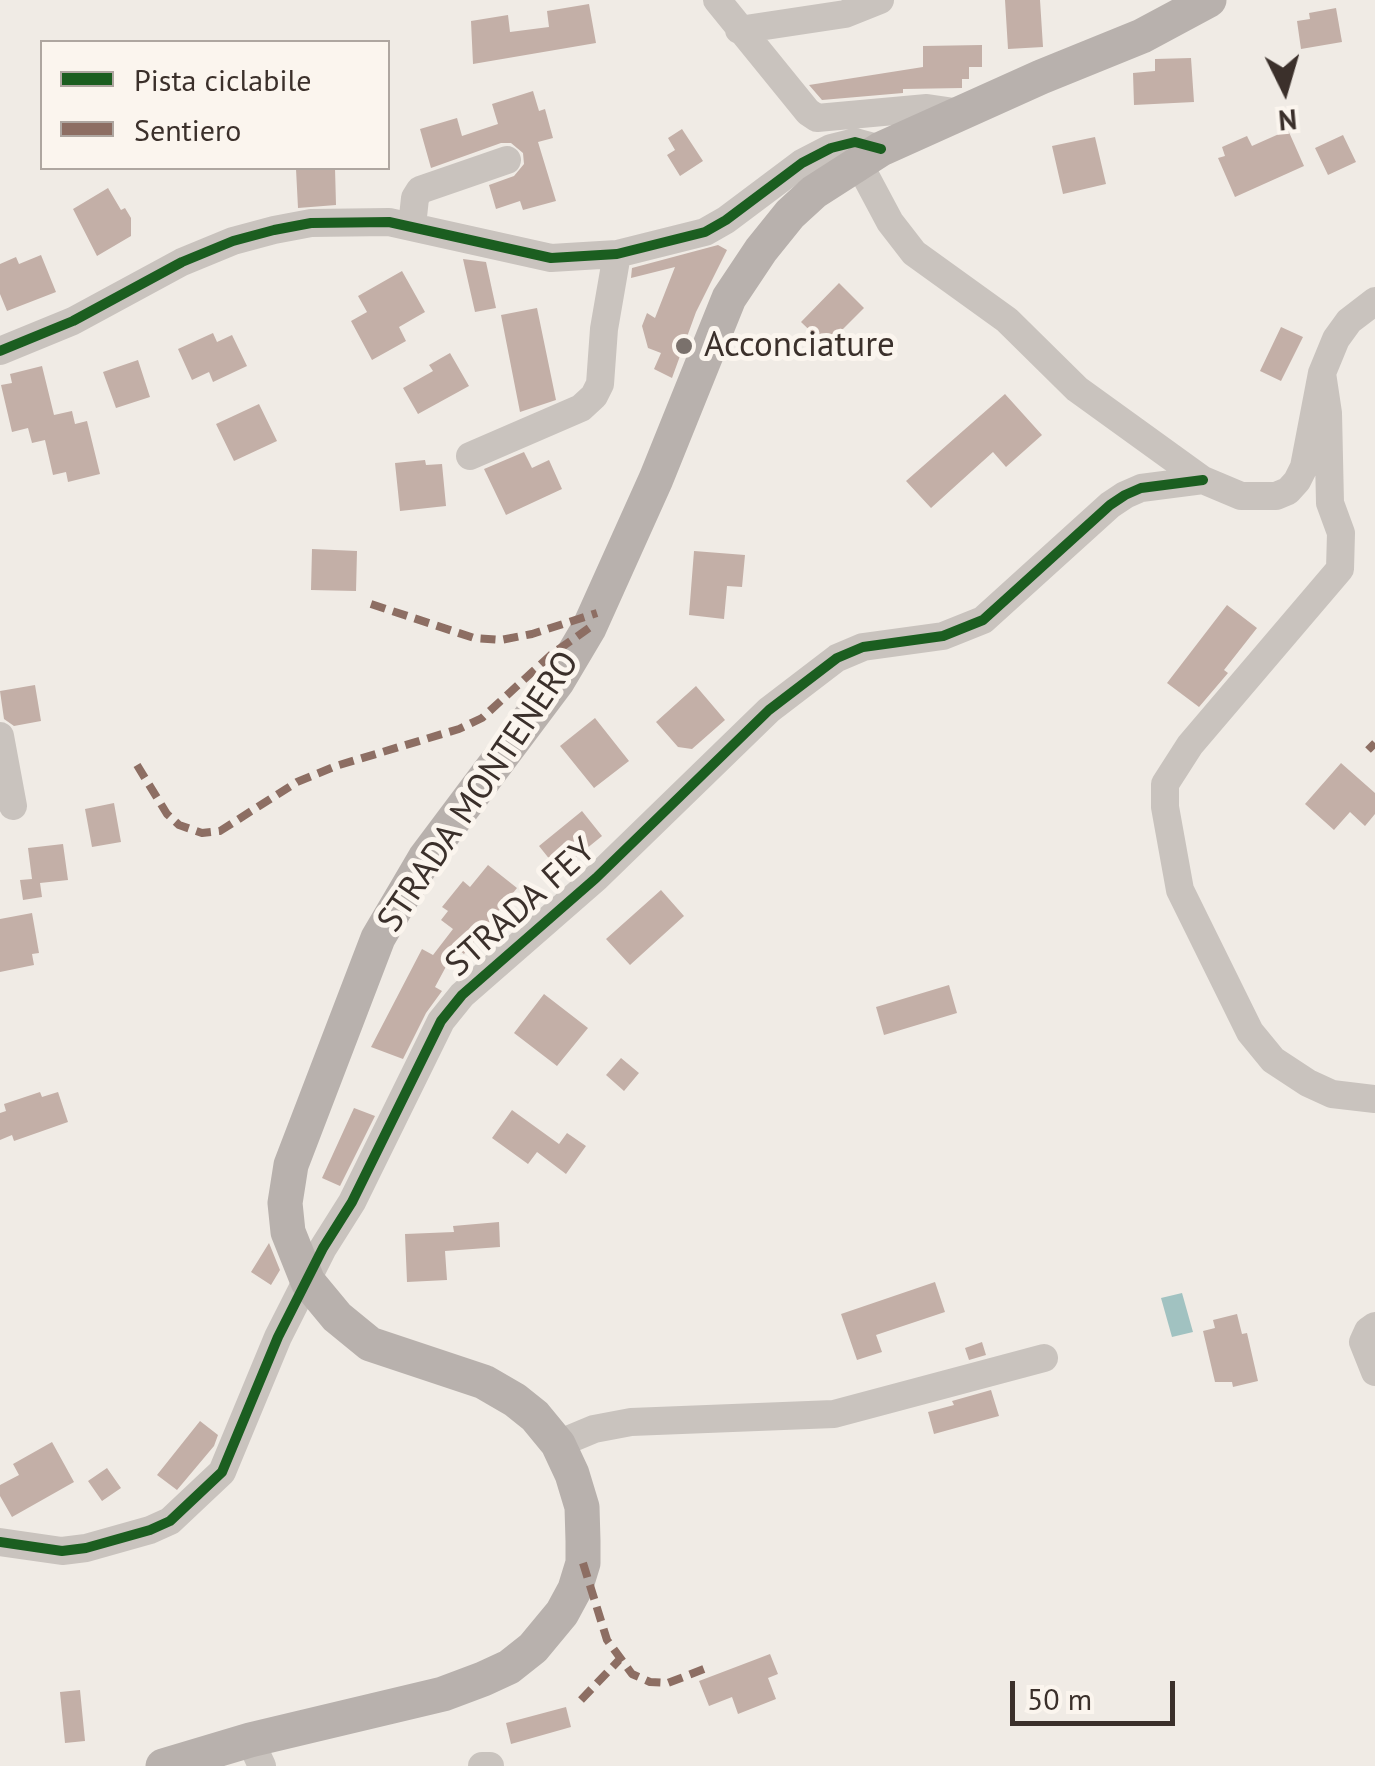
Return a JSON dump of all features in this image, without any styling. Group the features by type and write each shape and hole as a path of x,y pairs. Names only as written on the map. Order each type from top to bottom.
{"main road":[{"name":"STRADA MONTENERO","path":"163,1766 256,1753 443,1694 509,1667 532,1648 562,1613 583,1563 582,1507 558,1444 534,1416 484,1382 370,1344 337,1317 308,1282 288,1232 285,1203 291,1165 378,938 425,858 556,682 598,613 729,298 760,250 790,214 814,192 870,155 1142,36 1209,0"}],"street":[{"path":"722,10 845,14 880,0"},
{"path":"722,10 816,118 927,108 961,113"},
{"path":"0,351 73,322 182,262 233,241 311,224 351,221 412,226 550,258 616,254 705,232 802,163 831,148 856,142 870,155"},
{"name":"STRADA FEY","path":"870,155 890,222 914,254 1007,320 1077,389 1202,480 1240,496 1262,498 1288,491 1304,467 1322,374 1349,321 1375,301"},
{"path":"412,226 414,198 420,190 507,160"},
{"path":"470,456 589,402 600,384 616,254"},
{"path":"1322,374 1328,413 1330,503 1341,534 1340,569 1190,746 1165,784 1164,807 1180,890 1250,1032 1273,1060 1308,1083 1332,1094 1375,1099"},
{"name":"STRADA FEY","path":"0,1542 39,1550 86,1548 170,1521 222,1472 278,1337 323,1248 352,1202 441,1022 462,994 640,837 768,710 837,658 863,647 942,636 982,620 1126,495 1140,488 1202,480"},
{"path":"0,736 13,806"},
{"path":"1375,1326 1363,1342 1375,1372"},
{"path":"558,1444 594,1429 631,1422 834,1414 1044,1358"},
{"path":"482,1766 490,1766"}],"water":[{"path":"1182,1293 1193,1332 1172,1337 1161,1298"}],"building":[{"path":"1005,0 1040,0 1043,47 1008,49"},
{"path":"589,4 596,43 473,64 471,21 508,15 510,32 549,27 547,11"},
{"path":"1336,8 1342,42 1301,49 1297,21 1310,19 1309,13"},
{"path":"982,45 982,67 969,67 969,79 962,79 962,88 903,89 903,93 822,100 809,85 923,67 923,46"},
{"path":"1191,58 1194,102 1134,105 1133,73 1155,71 1155,59"},
{"path":"533,91 539,111 545,109 553,138 538,142 556,201 523,210 520,201 496,209 489,185 514,176 524,164 523,153 511,143 431,168 420,129 457,118 462,136 498,124 492,104"},
{"path":"682,129 703,161 680,176 667,155 675,150 668,138"},
{"path":"1288,130 1304,166 1235,197 1218,158 1225,156 1222,147 1247,136 1252,146"},
{"path":"1343,135 1356,162 1328,175 1315,148"},
{"path":"1095,137 1106,184 1063,194 1052,146"},
{"path":"296,170 335,170 336,205 298,208"},
{"path":"108,188 121,210 125,208 131,218 131,236 97,256 73,209"},
{"path":"718,245 727,250 696,312 672,378 654,369 661,353 648,348 642,326 647,313 655,318 675,267 631,278 632,268"},
{"path":"41,255 56,292 7,311 0,294 0,264 16,257 19,264"},
{"path":"463,259 486,262 496,308 475,312"},
{"path":"402,271 425,312 399,327 406,341 372,360 351,321 367,312 358,296"},
{"path":"839,283 864,308 826,346 801,322"},
{"path":"537,308 556,400 520,412 501,315"},
{"path":"1281,327 1303,337 1281,381 1260,371"},
{"path":"213,333 217,342 232,335 247,366 213,382 209,372 192,380 178,349"},
{"path":"450,353 469,386 418,414 403,388 433,371 429,365"},
{"path":"138,360 150,397 116,408 103,372"},
{"path":"42,366 54,415 72,411 75,424 87,421 100,474 68,482 66,472 53,475 45,440 32,443 28,428 12,432 1,385 12,383 10,374"},
{"path":"1005,394 1042,435 1006,467 993,452 931,508 906,481"},
{"path":"259,404 277,441 234,461 216,424"},
{"path":"524,452 532,468 549,460 562,489 506,515 484,469"},
{"path":"425,460 426,465 442,464 446,506 400,511 395,463"},
{"path":"312,549 357,551 356,591 311,590"},
{"path":"694,551 745,555 742,587 727,586 724,619 689,615"},
{"path":"1227,605 1257,628 1224,670 1228,673 1199,707 1167,683"},
{"path":"35,685 41,721 14,726 4,719 0,691"},
{"path":"696,686 725,720 692,749 678,747 656,722"},
{"path":"595,718 629,761 594,788 560,746"},
{"path":"1341,763 1375,793 1375,814 1365,826 1350,812 1334,830 1305,804"},
{"path":"114,803 121,842 92,847 85,809"},
{"path":"582,811 602,836 559,871 539,846"},
{"path":"63,844 68,880 40,883 42,897 23,900 20,880 32,879 28,848"},
{"path":"488,865 517,888 464,954 456,948 435,987 442,991 403,1059 371,1047 422,949 433,955 453,929 441,920 448,911 442,907 463,881 470,887"},
{"path":"661,890 684,916 630,965 606,939"},
{"path":"32,913 39,953 32,954 34,965 0,972 0,919"},
{"path":"949,985 957,1013 884,1035 876,1007"},
{"path":"544,994 588,1028 557,1066 514,1033"},
{"path":"621,1058 639,1073 624,1091 606,1075"},
{"path":"40,1092 42,1097 58,1092 68,1122 14,1141 12,1135 0,1140 4,1104"},
{"path":"354,1108 375,1116 340,1186 322,1178"},
{"path":"512,1110 559,1144 567,1133 586,1146 566,1174 537,1152 528,1164 492,1138"},
{"path":"499,1222 500,1247 445,1251 447,1280 407,1282 405,1234 454,1232 453,1226"},
{"path":"269,1243 280,1270 271,1285 251,1272"},
{"path":"935,1282 945,1312 876,1335 882,1352 857,1360 841,1314"},
{"path":"1237,1314 1242,1334 1247,1333 1258,1381 1233,1387 1232,1382 1215,1382 1203,1331 1215,1328 1213,1320"},
{"path":"982,1342 986,1355 969,1360 965,1348"},
{"path":"991,1390 999,1416 934,1434 928,1412"},
{"path":"200,1421 218,1435 214,1446 177,1490 157,1475"},
{"path":"52,1442 74,1482 12,1517 0,1496 0,1485 19,1475 13,1464"},
{"path":"107,1468 121,1488 102,1501 88,1481"},
{"path":"770,1654 778,1674 768,1678 776,1699 738,1714 732,1697 709,1706 699,1681"},
{"path":"80,1690 85,1741 65,1743 60,1692"},
{"path":"566,1707 571,1727 511,1744 506,1723"}],"marked path":[{"path":"371,604 474,638 501,640 597,613"},
{"path":"137,765 167,814 179,825 202,833 220,831 297,782 482,718 552,654 589,628"},
{"path":"1368,750 1375,743"},
{"path":"583,1563 607,1640 632,1674 650,1682 668,1683 704,1669"},
{"path":"581,1700 619,1660"}],"cycle path":[{"path":"0,351 73,321 182,262 233,241 274,230 311,223 389,222 551,258 617,254 705,232 802,163 831,148 855,142 881,149"},
{"path":"0,1542 62,1551 150,1530 170,1521 222,1472 278,1337 323,1248 352,1202 441,1021 462,995 596,878 769,710 837,658 863,647 943,636 983,620 1125,495 1141,488 1203,480"}],"place":[{"name":"Acconciature","path":"684,346"}]}
